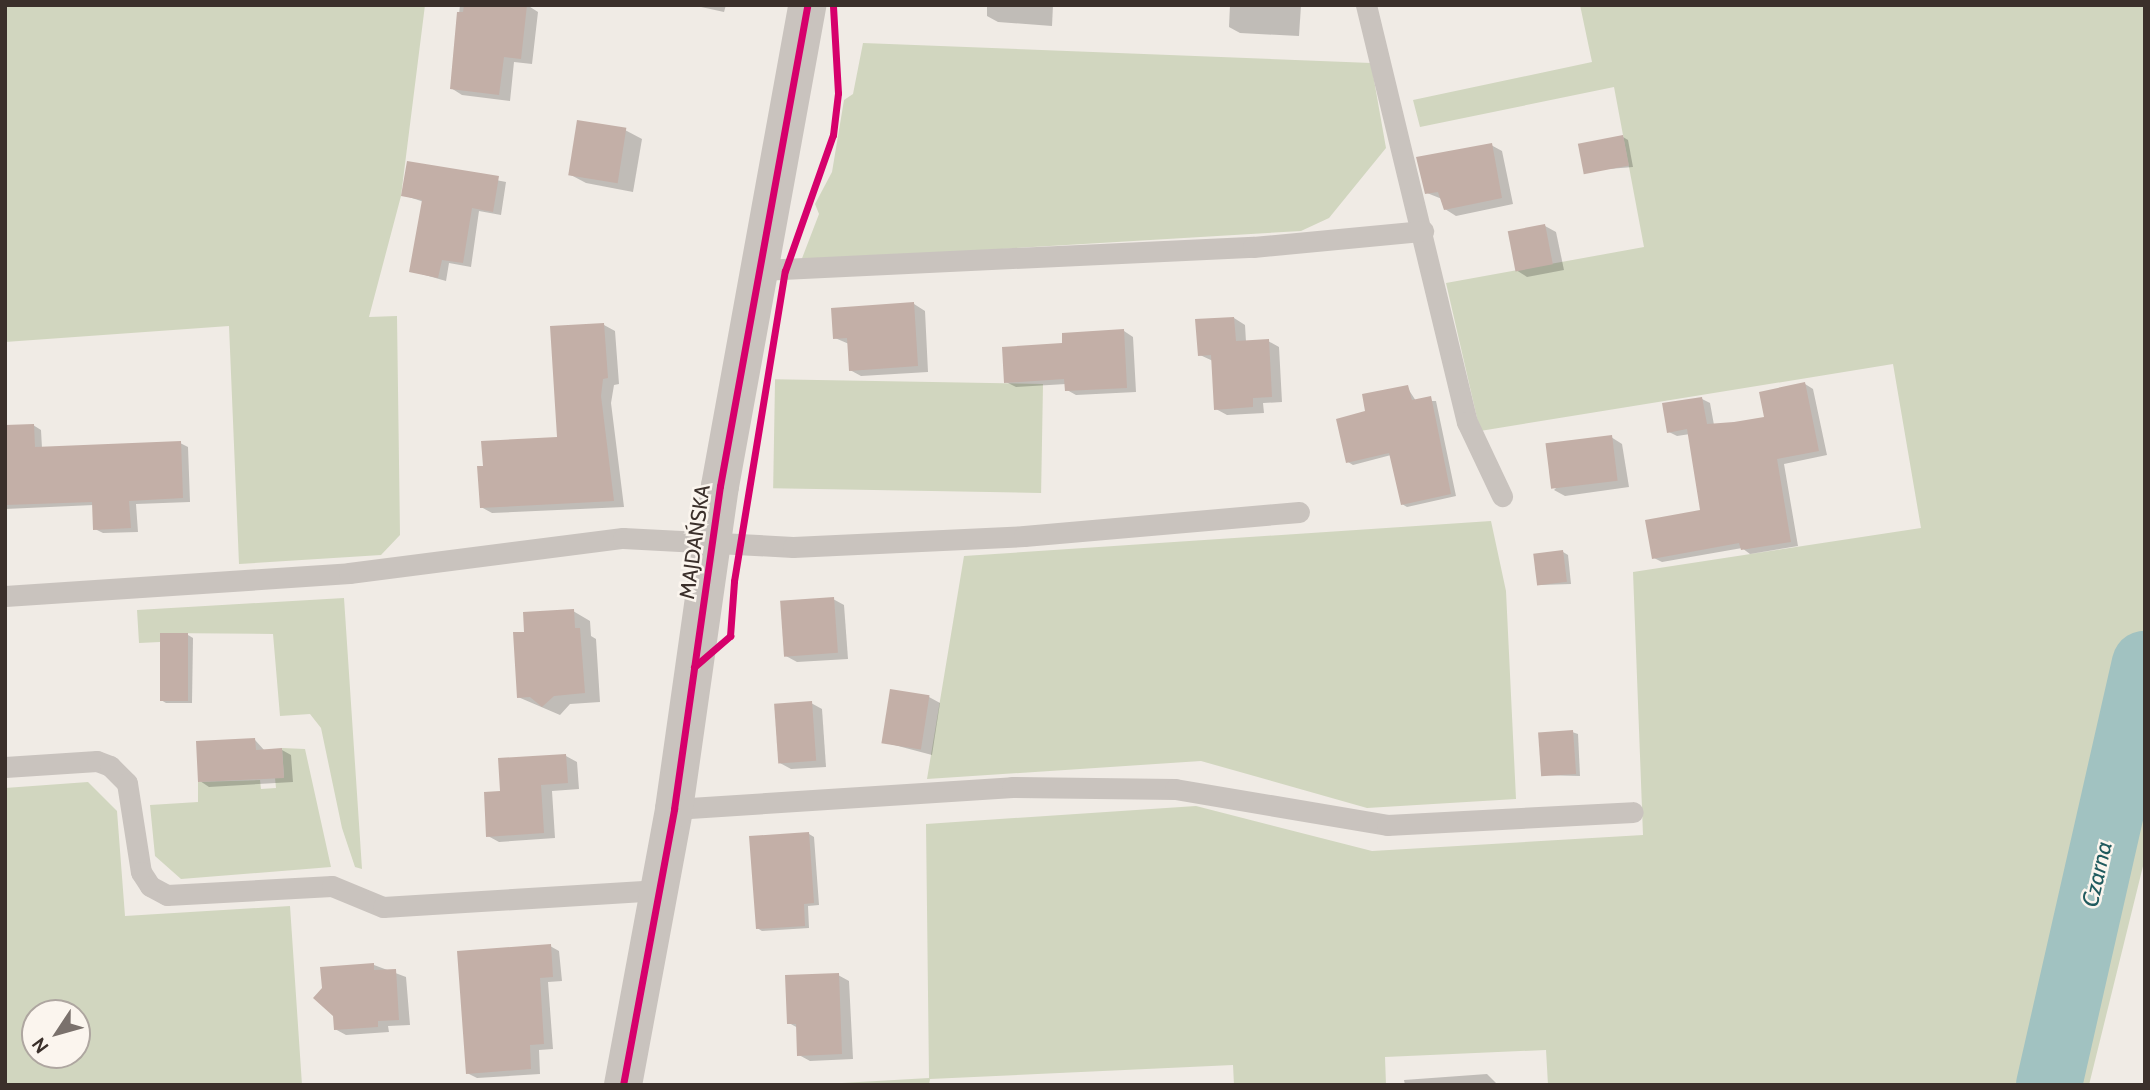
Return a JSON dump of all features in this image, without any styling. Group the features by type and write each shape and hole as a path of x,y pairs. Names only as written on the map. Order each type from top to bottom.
{"street":[{"name":"MAJDAŃSKA","path":"623,1085 674,808 713,545 807,5"}],"lane":[{"path":"1366,5 1394,129 1423,231 1467,422 1502,496"},
{"path":"760,270 1253,247 1423,231"},
{"path":"5,596 349,573 623,538 713,545 793,547 1024,536 1299,512"},
{"path":"5,767 97,761 110,766 127,783 141,872 149,886 167,895 332,886 383,907 659,890"},
{"path":"674,808 1025,787 1175,789 1387,825 1633,813"}],"green space":[{"path":"5,5 425,5 401,196 369,317 397,316 400,535 381,555 239,564 229,326 5,342"},
{"path":"1580,5 2145,5 2145,858 2089,1085 1548,1085 1546,1050 1385,1057 1386,1085 1234,1085 1233,1065 930,1079 929,1085 807,1085 929,1078 926,824 1196,806 1372,851 1643,835 1633,572 1921,528 1893,364 1480,431 1446,283 1644,247 1614,87 1420,127 1413,100 1592,62"},
{"path":"863,43 1371,63 1386,148 1329,218 1301,231 801,261 819,214 815,204 832,172 844,100 853,94"},
{"path":"775,379 1043,384 1041,493 773,488"},
{"path":"1491,521 1506,591 1516,799 1367,808 1201,761 927,779 964,556"},
{"path":"344,598 362,869 355,867 342,828 321,728 310,714 280,716 273,634 160,633 160,642 139,643 137,610"},
{"path":"282,748 305,749 331,867 181,879 155,856 150,805 198,802 198,782 260,780 261,789 276,788 275,778 284,777"},
{"path":"88,782 117,811 125,916 290,906 302,1085 5,1085 5,788"}],"building":[{"path":"464,5 527,5 521,59 504,57 499,95 450,89 457,12 463,12"},
{"path":"577,120 626,128 618,183 568,175"},
{"path":"1623,135 1629,165 1584,174 1578,144"},
{"path":"1492,143 1502,198 1444,210 1438,192 1425,194 1416,157"},
{"path":"407,161 499,176 493,212 472,208 463,263 442,260 438,278 409,272 422,200 401,196"},
{"path":"1545,224 1553,264 1516,271 1508,231"},
{"path":"914,302 918,366 849,371 847,338 833,339 831,308"},
{"path":"1234,317 1236,341 1269,339 1272,397 1253,398 1253,407 1214,410 1211,355 1198,356 1195,319"},
{"path":"604,323 608,378 603,379 601,396 614,501 480,508 477,466 483,466 481,441 557,437 550,326"},
{"path":"1124,329 1127,388 1065,391 1064,379 1004,383 1002,347 1062,343 1062,333"},
{"path":"1805,382 1819,451 1777,459 1791,542 1741,550 1739,543 1652,559 1645,520 1700,510 1687,429 1667,433 1662,403 1702,397 1707,424 1734,422 1764,417 1759,392"},
{"path":"1408,385 1412,400 1431,396 1451,494 1401,505 1389,453 1346,463 1336,419 1365,411 1362,394"},
{"path":"34,424 35,447 181,441 183,498 129,501 131,528 93,530 92,502 5,505 5,425"},
{"path":"1612,435 1618,481 1551,489 1545,443"},
{"path":"1563,550 1567,582 1537,585 1533,554"},
{"path":"834,597 838,653 784,657 780,601"},
{"path":"574,609 575,628 580,628 585,693 554,696 542,707 530,697 517,698 513,632 524,632 523,612"},
{"path":"160,633 188,633 188,701 160,701"},
{"path":"890,689 930,695 921,750 881,743"},
{"path":"812,701 816,761 778,764 774,704"},
{"path":"1573,730 1576,774 1541,776 1538,732"},
{"path":"255,738 256,750 282,748 284,778 198,782 196,741"},
{"path":"566,754 568,783 541,785 544,833 486,837 484,792 500,791 498,758"},
{"path":"809,832 814,903 804,904 805,926 756,929 749,836"},
{"path":"551,944 553,977 540,978 544,1044 530,1045 531,1069 466,1074 457,951"},
{"path":"374,963 374,970 396,969 399,1020 378,1021 378,1027 334,1030 333,1016 313,998 322,988 320,967"},
{"path":"839,973 842,1054 797,1056 796,1024 787,1024 785,975"}],"waterway":[{"name":"Czarna","path":"2049,1085 2145,664"}],"cycle path":[{"path":"623,1085 674,809 720,486 807,5"},
{"path":"694,667 730,636 734,581 785,271 833,135 838,93 833,5"}]}
